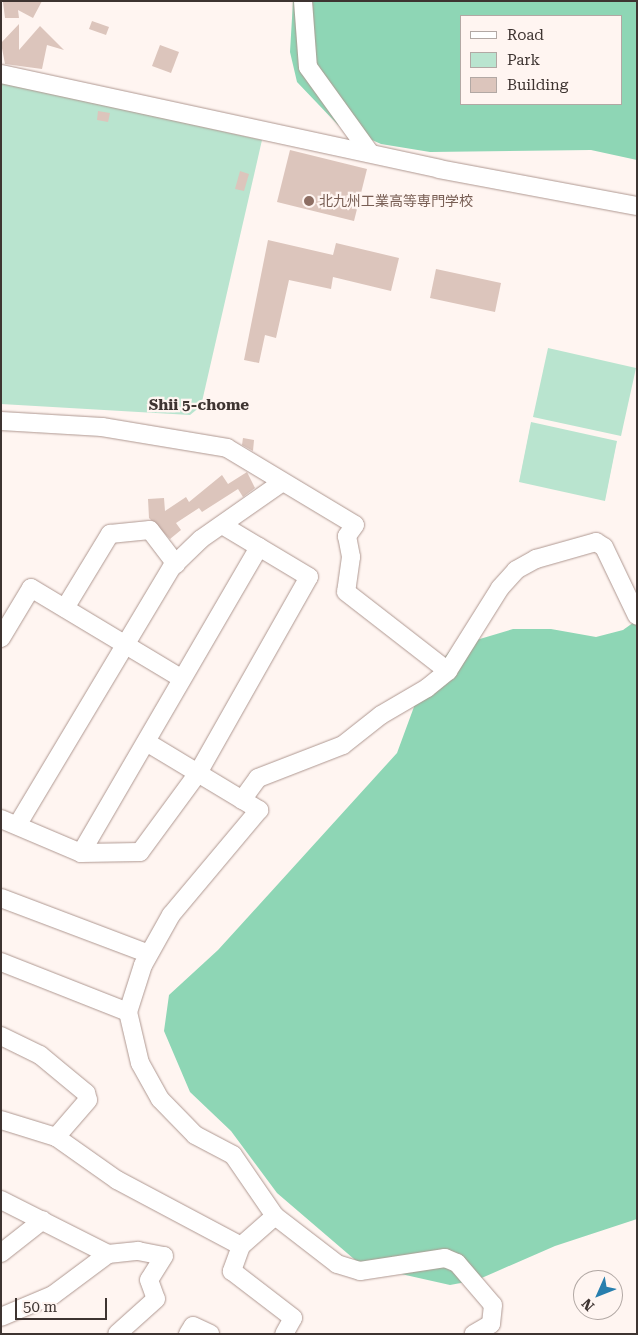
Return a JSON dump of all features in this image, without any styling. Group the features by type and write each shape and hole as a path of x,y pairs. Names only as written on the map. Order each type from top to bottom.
{"street":[{"path":"303,1 308,67 370,153"},
{"path":"1,74 370,153 637,206"},
{"path":"1,421 102,427 201,442 227,448 281,483 355,525 347,536 351,557 346,592 448,671"},
{"path":"222,525 310,577 198,773 140,852 81,853 9,821 127,643 176,564 222,525 281,483"},
{"path":"65,608 110,534 150,530 176,564"},
{"path":"242,800 258,778 343,745 448,671 516,570 584,542 596,542 604,547 637,616"},
{"path":"81,853 148,743 181,678 259,547"},
{"path":"1,638 31,588 127,643 181,678"},
{"path":"148,743 259,810 171,915 149,954 128,1012 140,1063 160,1099 195,1135 232,1155 275,1216 337,1264 360,1271 445,1258 457,1263 493,1305 490,1324 474,1334"},
{"path":"1,898 149,954"},
{"path":"1,962 128,1012"},
{"path":"1,1036 40,1055 86,1093 88,1100 56,1137"},
{"path":"1,1120 56,1137 117,1180 241,1246"},
{"path":"1,1200 108,1254"},
{"path":"275,1216 241,1246 232,1271 294,1318 284,1334"},
{"path":"1,1253 43,1220"},
{"path":"1,1317 53,1295 108,1254 138,1251 164,1256 149,1280 156,1299 117,1334"},
{"path":"188,1334 193,1326 210,1334"}],"green space":[{"path":"293,1 637,1 637,160 591,150 430,152 381,144 338,125 297,82 290,52"},
{"path":"1,82 262,140 201,406 190,415 1,404"},
{"path":"548,348 636,368 621,436 533,417"},
{"path":"531,422 617,441 605,501 519,482"},
{"path":"637,620 637,1219 555,1246 477,1280 450,1285 361,1265 277,1193 231,1131 190,1092 164,1031 169,995 218,950 397,753 422,685 453,647 513,629 551,629 596,637 623,630"}],"building":[{"path":"42,1 33,18 18,10 19,18 5,18 3,2"},
{"path":"92,21 109,27 106,35 89,29"},
{"path":"19,24 19,50 40,26 64,50 47,45 42,69 5,64 1,43"},
{"path":"160,45 179,52 171,73 152,66"},
{"path":"98,111 110,113 108,122 97,120"},
{"path":"290,150 367,169 354,221 277,202"},
{"path":"240,171 249,174 244,191 235,189"},
{"path":"268,240 333,255 336,243 399,258 391,291 333,277 331,289 289,280 276,338 265,335 259,363 244,360"},
{"path":"436,269 501,283 495,312 430,298"},
{"path":"243,438 254,440 253,451 242,445"},
{"path":"247,472 255,488 243,497 238,489 202,512 199,508 176,523 181,530 170,539 149,518 148,499 164,498 165,511 186,497 189,502 222,475 228,484"}],"place":[{"name":"北九州工業高等専門学校","path":"309,201"}],"district":[{"name":"Shii 5-chome","path":"199,406"}]}
